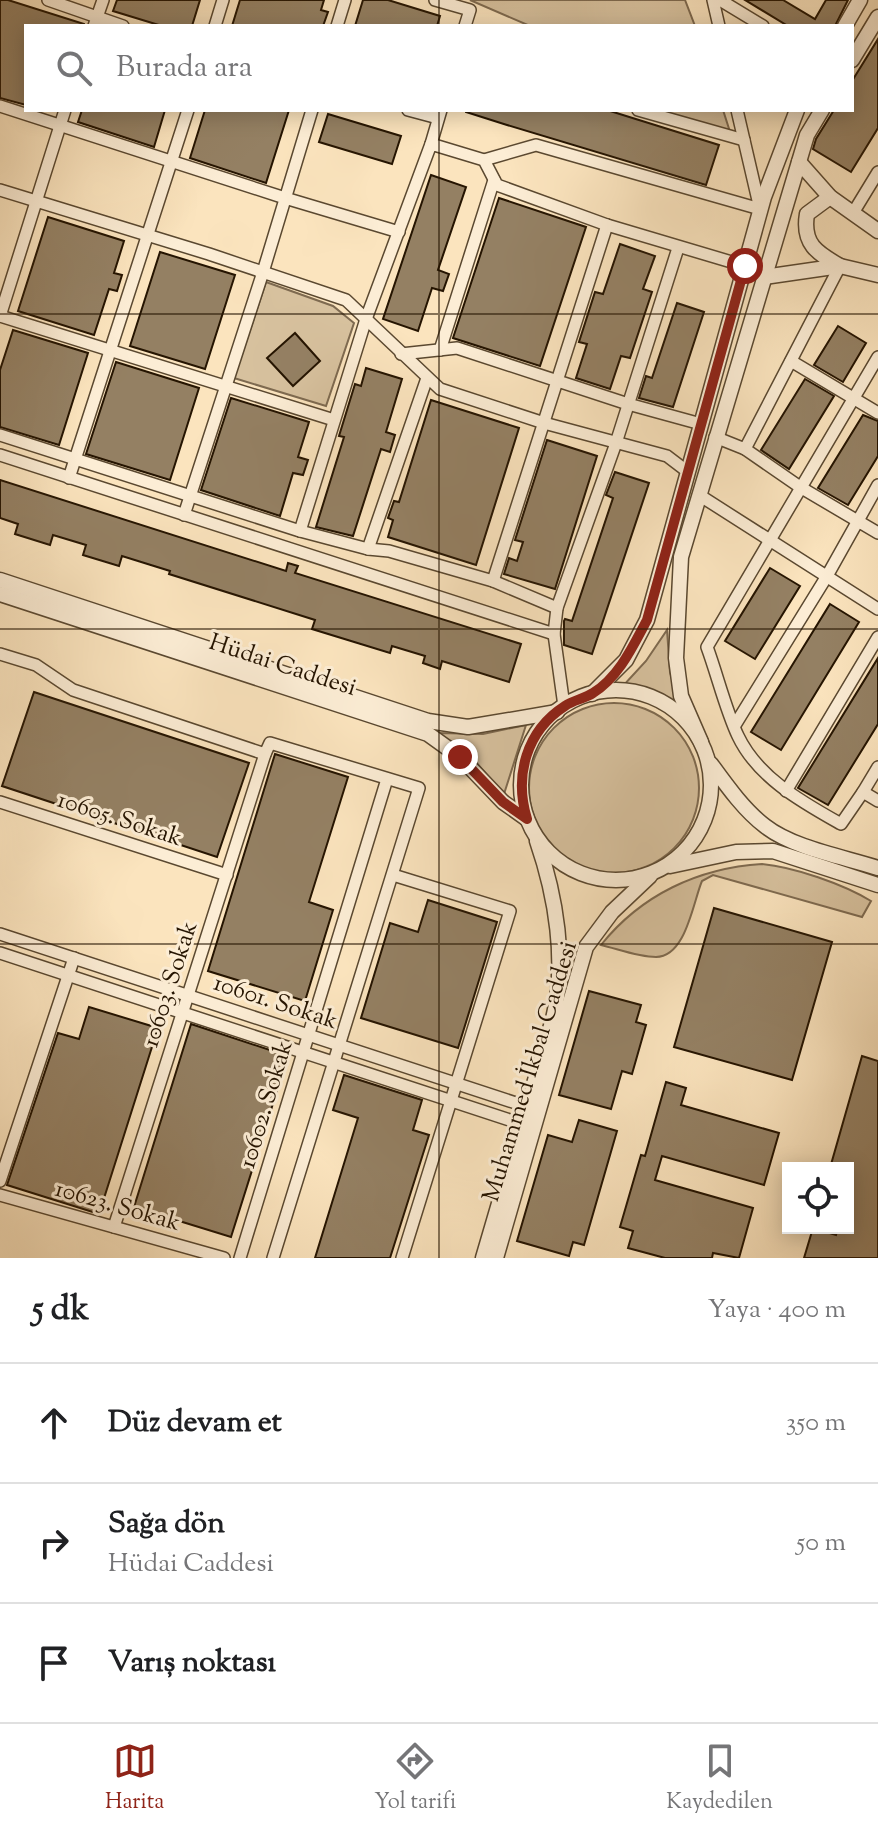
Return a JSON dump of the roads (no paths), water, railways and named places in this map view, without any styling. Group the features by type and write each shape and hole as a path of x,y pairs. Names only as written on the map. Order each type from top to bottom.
{"street":[{"path":"48,0 95,22 103,0"},
{"path":"216,24 223,0"},
{"path":"338,24 345,0"},
{"path":"435,0 470,10 466,24"},
{"path":"713,0 719,24"},
{"path":"720,0 760,24"},
{"path":"846,24 860,0"},
{"path":"854,57 878,17"},
{"path":"0,106 399,232"},
{"path":"64,112 0,316 334,420"},
{"path":"69,478 187,112"},
{"path":"184,515 311,112"},
{"path":"645,112 744,140"},
{"path":"737,112 760,209"},
{"path":"796,112 760,209 647,620 626,660 592,694 561,709 535,737 524,763 521,791 531,826 543,846 566,866 594,877 625,879 736,852 773,851 878,885"},
{"path":"658,870 682,853 703,822 711,785 708,761 681,696 676,658 681,557 807,135 821,112"},
{"path":"300,531 366,319 440,114"},
{"path":"431,144 484,160 536,145 760,209"},
{"path":"484,160 497,185 607,225 745,266"},
{"path":"799,162 830,197 878,231"},
{"path":"853,213 878,172"},
{"path":"440,350 494,180"},
{"path":"0,190 346,300 440,389 544,423 667,456 688,472"},
{"path":"830,197 807,214 807,237 817,252 840,266 878,275"},
{"path":"493,581 607,225"},
{"path":"561,709 554,634 557,608 616,443 678,248"},
{"path":"764,277 840,266"},
{"path":"745,449 840,266"},
{"path":"401,354 457,348 628,404 701,424"},
{"path":"878,357 707,647 738,737 765,772 786,791 841,824 878,767"},
{"path":"791,361 878,413"},
{"path":"368,549 427,378"},
{"path":"0,435 300,531 368,549 389,551 493,581 557,608"},
{"path":"715,437 745,449 800,487 878,533"},
{"path":"0,455 554,634"},
{"path":"735,725 827,576 878,485"},
{"path":"699,495 878,609"},
{"name":"Hüdai Caddesi","path":"0,580 428,721 468,727 561,709"},
{"name":"Hüdai Caddesi","path":"0,594 428,734 460,757 531,826"},
{"path":"786,791 878,637"},
{"path":"0,654 36,665 73,690 265,754 270,743 419,788 273,1258"},
{"path":"592,694 624,691 655,699 682,717 701,742"},
{"name":"10603. Sokak","path":"114,1227 265,754"},
{"path":"708,761 753,816 767,828 797,842 878,868"},
{"name":"10602. Sokak","path":"240,1258 387,779"},
{"path":"863,792 878,801"},
{"name":"10605. Sokak","path":"0,802 227,875"},
{"name":"Muhammed İkbal Caddesi","path":"496,1258 555,1010 560,968 547,877 531,826"},
{"name":"Muhammed İkbal Caddesi","path":"532,1109 586,947 612,912 658,870"},
{"path":"393,875 510,911 402,1258"},
{"name":"10601. Sokak","path":"1,937 74,958 532,1109"},
{"name":"10601. Sokak","path":"0,953 528,1126"},
{"path":"0,1181 74,958"},
{"name":"Muhammed İkbal Caddesi","path":"483,1258 528,1126"},
{"name":"10623. Sokak","path":"0,1195 224,1258"}]}
